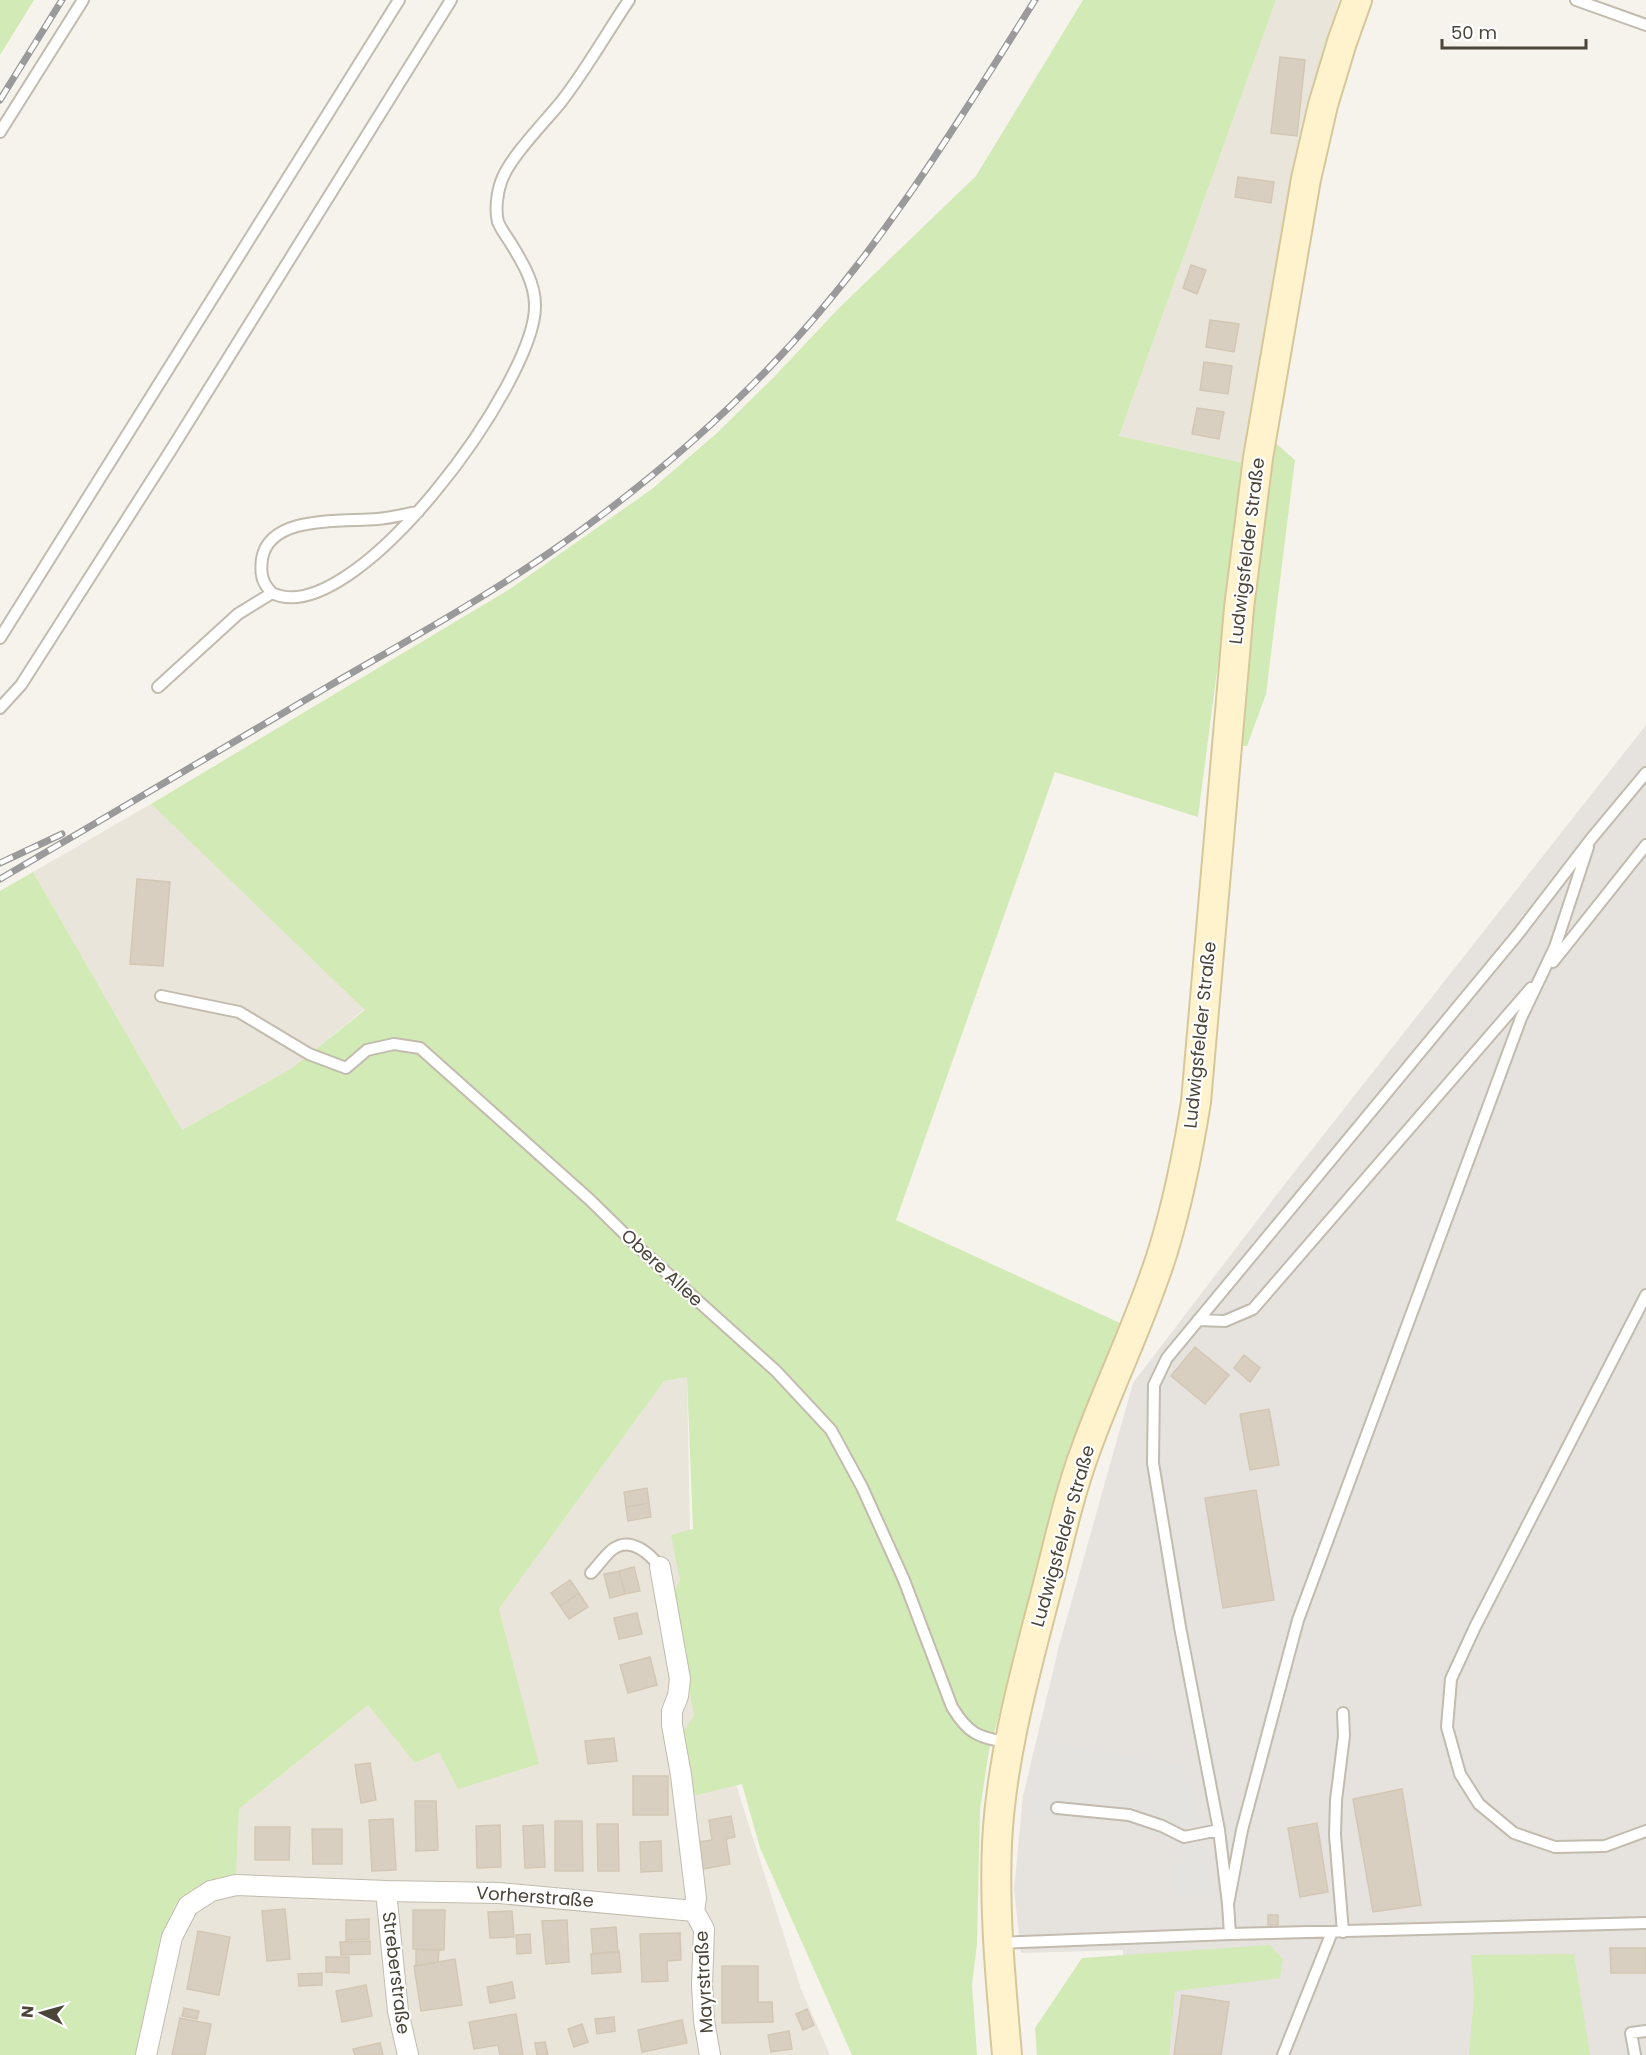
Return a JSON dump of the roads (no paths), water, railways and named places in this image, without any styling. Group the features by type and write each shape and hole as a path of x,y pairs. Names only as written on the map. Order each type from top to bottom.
{"street":[{"name":"Ludwigsfelder Straße","path":"1007,2055 998,1943 997,1842 1002,1791 1034,1638 1073,1488 1163,1251 1188,1154 1197,1091 1239,608 1258,458 1308,170 1323,105 1357,0"},
{"path":"660,1567 680,1678 678,1696 672,1711 672,1725 681,1775 696,1898 694,1911"},
{"name":"Vorherstraße","path":"146,2055 172,1937 188,1906 211,1891 236,1885 499,1893 694,1911"},
{"name":"Streberstraße","path":"386,1891 398,2011 408,2055"},
{"name":"Mayrstraße","path":"694,1911 704,1929 702,1985 704,2021 710,2055"}],"lane":[{"path":"0,132 83,0"},
{"path":"0,638 399,0"},
{"path":"0,708 28,675 451,0"},
{"path":"419,512 378,519 338,519 301,525 276,535 264,551 261,569 263,584 272,593 283,598 299,597 331,585 355,570 381,549 419,512 455,468 483,428 513,374 528,340 535,305 530,280 498,223 497,207 501,181 516,157 562,100 628,0"},
{"path":"1575,0 1646,25"},
{"path":"158,687 238,614 272,593"},
{"path":"1230,1934 1219,1830 1180,1627 1153,1463 1154,1385 1167,1358 1518,934 1591,839 1646,773"},
{"path":"1228,1904 1242,1830 1298,1620 1513,1040 1555,947 1591,839"},
{"path":"1198,1320 1225,1321 1253,1310 1542,976 1646,845"},
{"name":"Obere Allee","path":"161,996 239,1012 309,1054 346,1068 367,1050 394,1044 420,1048 776,1371 831,1431 862,1487 904,1580 952,1707 963,1726 975,1734 1011,1743"},
{"path":"1646,1295 1475,1627 1451,1679 1447,1727 1460,1774 1479,1804 1514,1833 1555,1847 1605,1846 1646,1831"},
{"path":"591,1573 614,1548 628,1544 648,1552 660,1567"},
{"path":"1283,2055 1337,1932 1335,1835 1336,1800 1344,1736 1343,1713"},
{"path":"1057,1808 1129,1815 1162,1826 1184,1837 1219,1830"},
{"path":"998,1943 1230,1934 1646,1923"},
{"path":"1635,2055 1631,2034 1646,2031"}],"railway":[{"path":"0,100 62,0"},
{"path":"0,879 496,588 578,532 662,467 716,420 767,370 843,284 943,145 1035,0"},
{"path":"0,863 62,834"}]}
